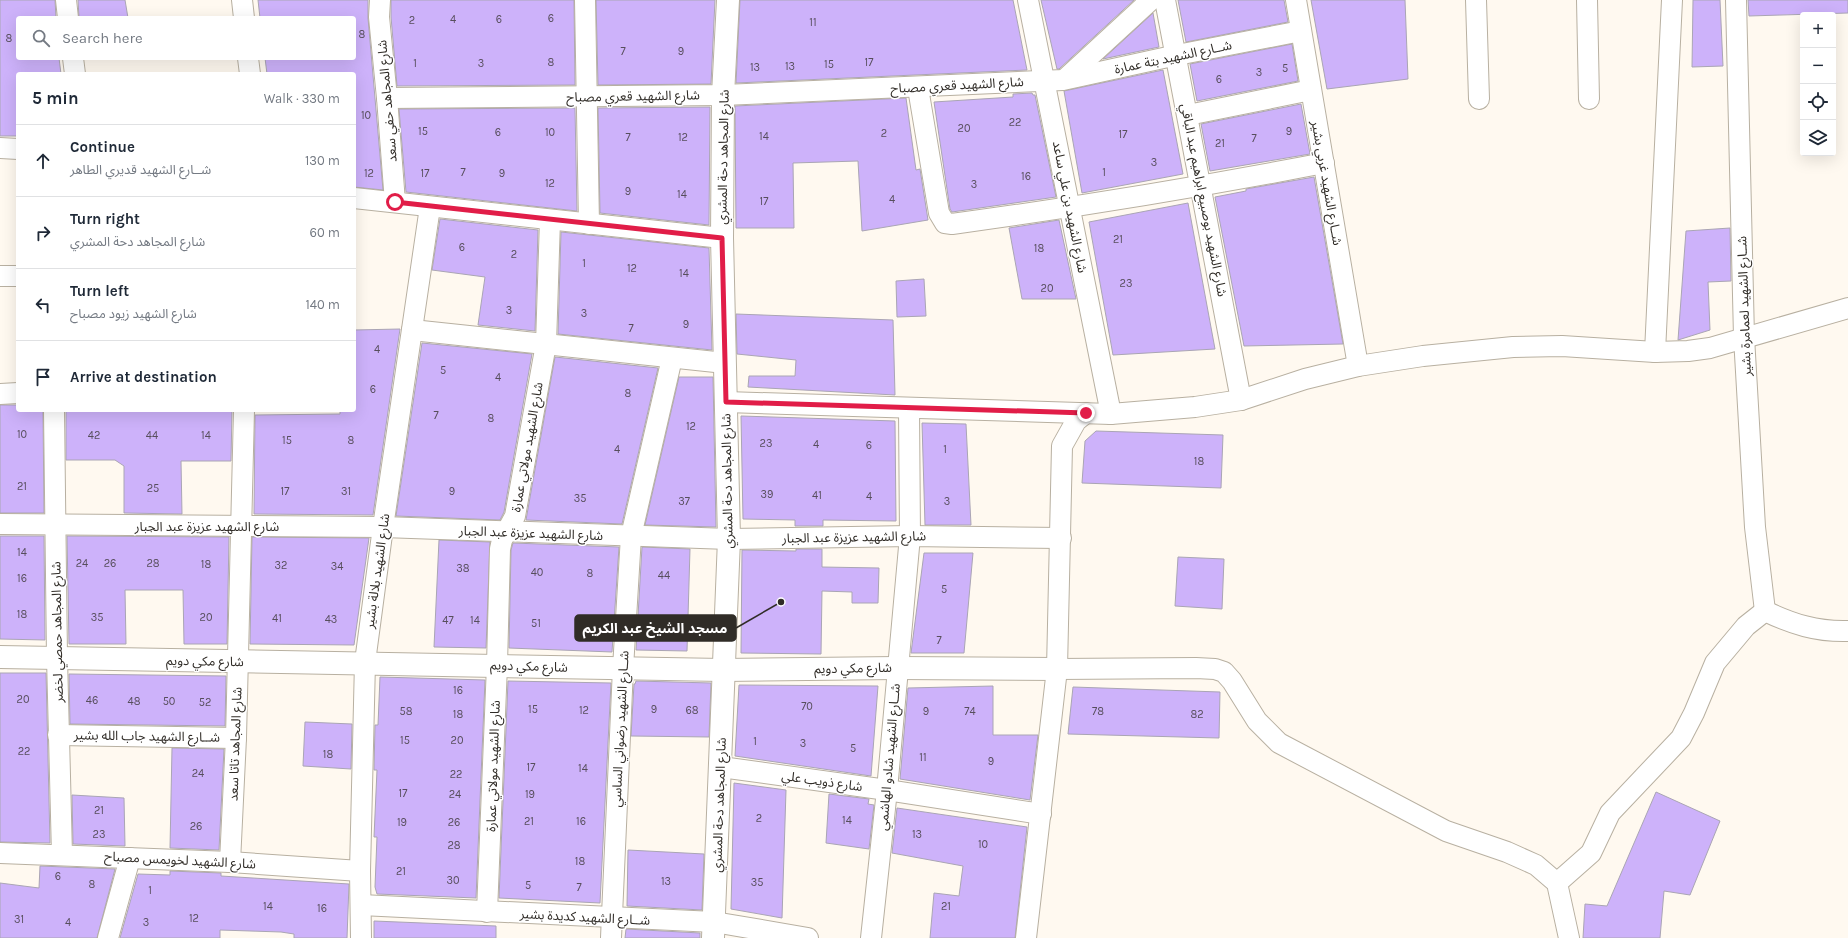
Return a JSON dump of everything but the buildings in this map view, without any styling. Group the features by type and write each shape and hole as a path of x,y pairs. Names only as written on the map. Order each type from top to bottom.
{"street":[{"path":"66,0 68,16"},
{"path":"242,0 244,16"},
{"name":"شارع المجاهد حفي سعد","path":"380,0 379,17 395,202"},
{"path":"585,0 589,224"},
{"name":"شارع المجاهد دحة المشري","path":"714,930 728,539 722,238 723,95 728,0"},
{"name":"شارع الشهيد بن علي ساعد","path":"1028,0 1055,80 1071,208 1111,414"},
{"path":"1055,80 1151,0"},
{"name":"شارع الشهيد بوصبيع ابراهيم عبد الباقي","path":"1165,0 1177,55 1241,400"},
{"name":"شــارع الشهيد غربي بشير","path":"1296,0 1358,366"},
{"path":"1476,0 1479,99"},
{"path":"1587,0 1589,99"},
{"path":"1655,352 1672,0"},
{"name":"شــارع الشهيد لعمامرة بشير","path":"1736,0 1744,337 1755,527 1765,611"},
{"name":"شــارع الشهيد بتة عمارة","path":"1055,80 1301,31"},
{"path":"73,60 75,72"},
{"path":"248,60 250,72"},
{"name":"شارع الشهيد قعري مصباح","path":"387,98 723,95 918,88 1055,80"},
{"path":"918,88 939,213 945,223 952,224 1071,208 1201,187 1324,163"},
{"path":"1188,115 1311,90"},
{"path":"0,148 16,149"},
{"path":"356,198 722,238"},
{"name":"شارع الشهيد بلالة بشير","path":"361,938 360,871 365,662 430,206"},
{"name":"شارع الشهيد مولاتي عمارة","path":"487,912 500,549 506,532 516,516 546,344 550,220"},
{"path":"0,276 16,276"},
{"path":"726,402 1111,414 1241,400 1306,379 1358,366 1423,356 1513,347 1562,346 1655,352 1688,351 1710,348 1848,308"},
{"path":"412,330 725,363"},
{"name":"شــارع الشهيد رضواني الساسي","path":"611,938 623,668 631,536 672,358"},
{"path":"0,394 16,393"},
{"name":"شــارع الشهيد شادو الهاشمي","path":"871,938 887,790 910,536 910,408"},
{"name":"شارع المجاهد حمصي لخضر","path":"54,412 58,734 62,855"},
{"name":"شارع المجاهد تاتا سعد","path":"230,862 236,738 244,412"},
{"path":"1026,938 1058,669 1062,446 1074,424 1086,413"},
{"name":"شارع الشهيد عزيزة عبد الجبار","path":"0,524 383,528 728,539 910,536 1061,538"},
{"path":"1558,883 1591,853 1610,814 1681,738 1694,713 1715,663 1746,626 1765,611 1788,622 1807,628 1829,632 1848,631"},
{"name":"شارع مكي دويم","path":"0,657 238,662 365,662 723,670 897,668 1058,669"},
{"path":"1058,669 1196,668 1224,672 1232,681 1257,721 1279,743 1446,831 1507,852 1536,865 1558,883 1569,938"},
{"name":"شــارع الشهيد جاب الله بشير","path":"58,734 236,738"},
{"name":"شارع ذويب علي","path":"721,767 887,790 1041,814"},
{"name":"شارع الشهيد لخويمس مصباح","path":"0,853 230,862 360,871"},
{"path":"108,938 130,858"},
{"name":"شــارع الشهيد كديدة بشير","path":"361,905 612,918 714,930 808,938"}],"place":[{"name":"مسجد الشيخ عبد الكريم","path":"781,602"}],"route":[{"path":"395,202 722,238 726,402 1086,413"}]}
